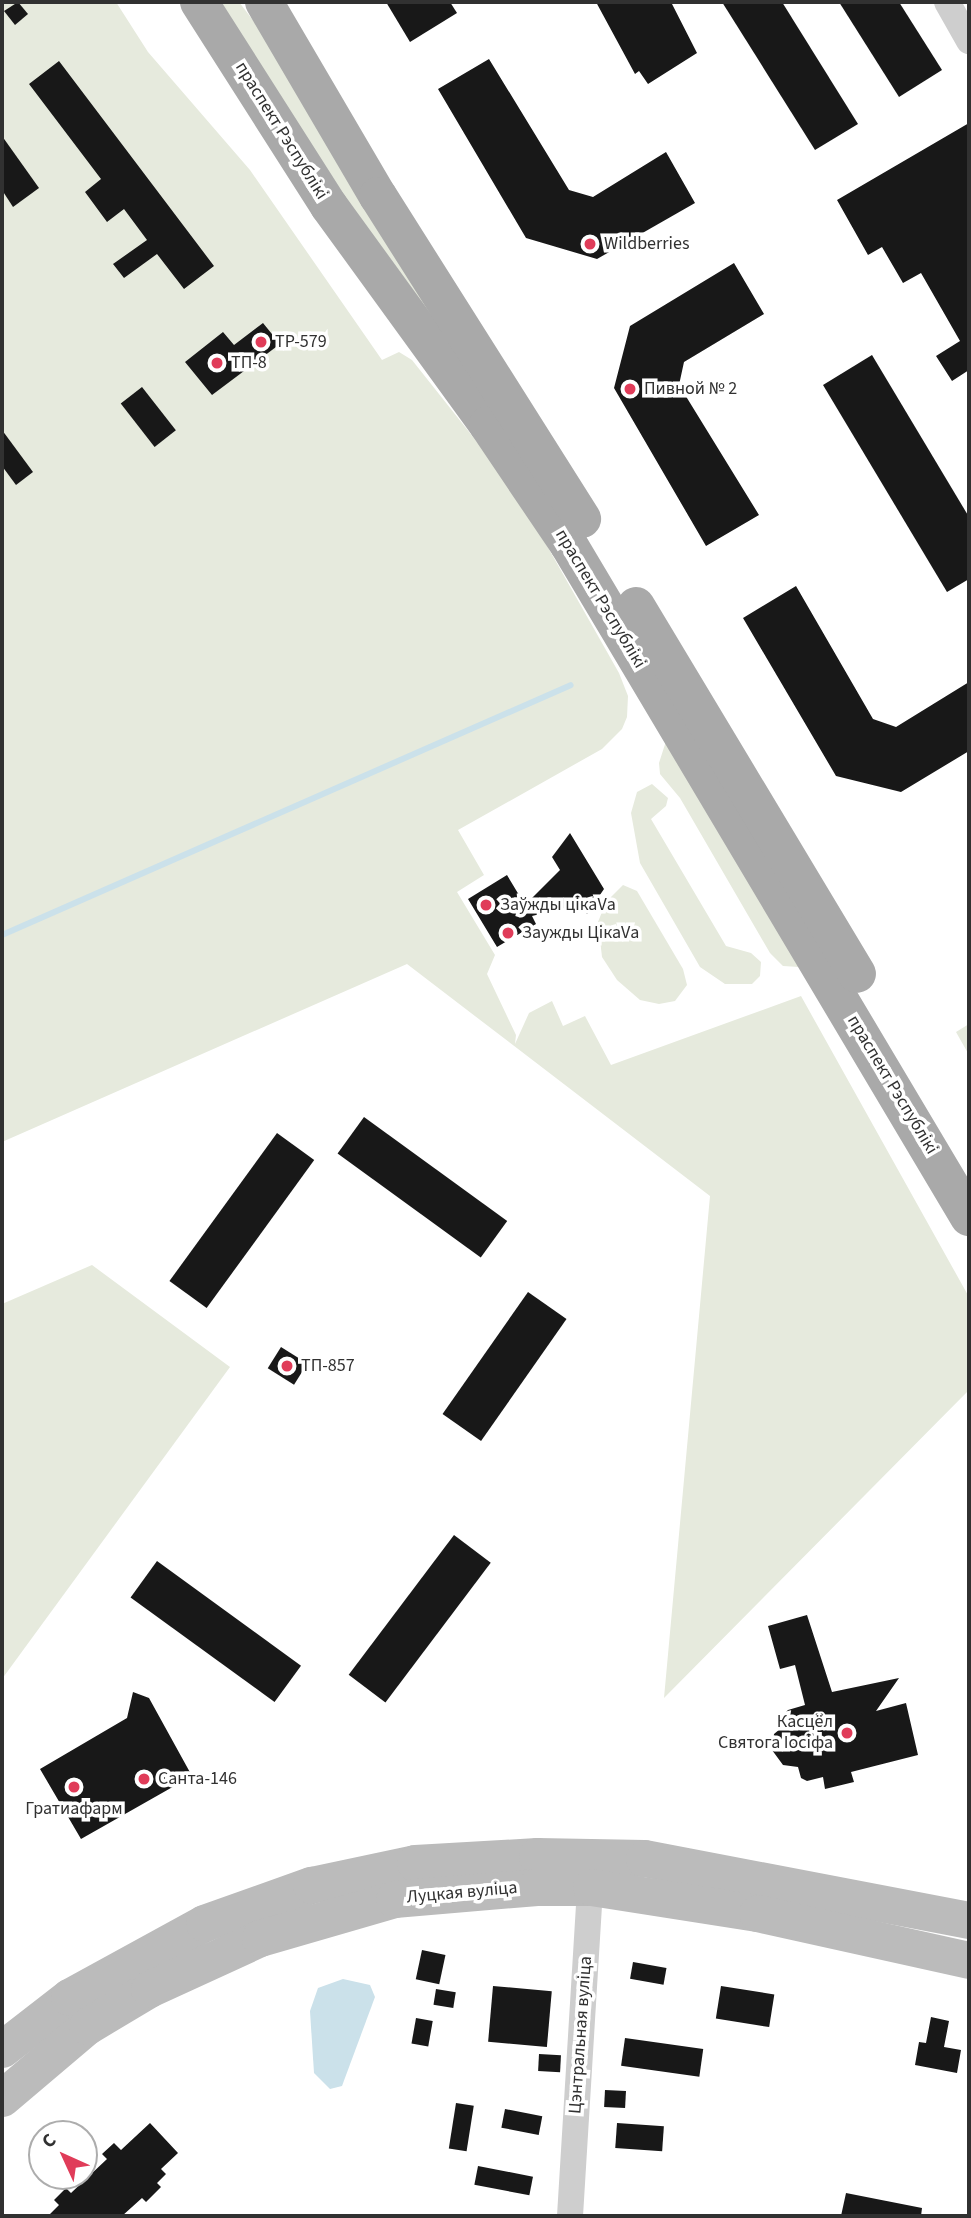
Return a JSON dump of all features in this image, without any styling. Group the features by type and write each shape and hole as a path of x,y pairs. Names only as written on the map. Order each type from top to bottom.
{"main road":[{"name":"праспект Рэспублікі","path":"199,2 329,206 488,425 569,545 969,1217"},
{"name":"праспект Рэспублікі","path":"264,2 378,195 732,761 969,1166"}],"street":[{"path":"947,2 969,41"},
{"name":"Луцкая вуліца","path":"2,2098 86,2026 149,1990 260,1938 394,1899 536,1887 645,1858 969,1920"},
{"name":"Луцкая вуліца","path":"2,2049 69,1997 132,1960 204,1923 264,1899 415,1863 592,1871 757,1913 969,1960"},
{"name":"Цэнтральная вуліца","path":"570,2216 592,1871"}],"shaded area":[{"path":"2,2 116,2 148,52 250,170 382,360 399,352 412,360 516,491 619,673 628,696 627,717 622,729 602,749 458,830 484,875 457,892 495,955 487,974 516,1035 515,1044 529,1013 552,1001 563,1026 585,1016 611,1065 801,996 969,1297 969,1390 664,1698 710,1196 407,964 2,1142"},
{"path":"218,2 239,2 281,57 463,357 358,224"},
{"path":"667,738 799,967 783,966 770,953 680,798 660,774 659,763"},
{"path":"652,784 668,798 666,806 651,819 726,946 751,953 761,962 760,976 752,984 725,984 700,967 640,863 631,813 637,792"},
{"path":"623,885 637,891 683,969 687,985 675,1001 659,1004 640,1000 617,980 602,957 598,922 606,902"},
{"path":"969,1024 969,1055 956,1032"},
{"path":"92,1265 230,1367 2,1679 2,1304"}],"water":[{"path":"343,1979 370,1985 375,1997 342,2086 330,2089 314,2073 310,2011 318,1988"}],"building":[{"path":"18,2 28,14 15,25 4,11"},
{"path":"386,2 450,2 457,13 410,42"},
{"path":"596,2 671,2 697,53 648,84 639,71 635,74"},
{"path":"722,2 782,2 858,124 815,150"},
{"path":"839,2 899,2 942,70 899,97"},
{"path":"489,59 569,190 593,197 666,152 695,203 597,259 526,238 438,89"},
{"path":"59,61 214,266 184,289 157,254 124,278 113,264 147,240 124,209 107,222 85,192 101,179 29,84"},
{"path":"969,123 969,370 952,381 936,356 960,341 921,273 903,283 882,247 868,255 837,200"},
{"path":"2,136 39,188 13,207 2,190"},
{"path":"734,263 764,314 684,362 679,385 759,515 706,546 614,388 630,326"},
{"name":"ТП-8","path":"263,323 280,344 212,395 185,362 223,332 234,345"},
{"path":"872,355 969,517 969,579 947,592 823,385"},
{"path":"142,387 176,430 155,447 121,404"},
{"path":"2,430 33,472 16,485 2,466"},
{"path":"796,586 873,719 896,727 969,682 969,751 901,792 836,776 743,618"},
{"path":"570,833 604,889 587,914 580,904 532,916 536,924 497,947 468,899 507,875 525,905 560,870 552,857"},
{"path":"364,1117 507,1221 481,1257 338,1153"},
{"path":"277,1133 314,1160 207,1308 169,1281"},
{"path":"528,1292 567,1319 481,1441 443,1414"},
{"name":"ТП-857","path":"281,1347 307,1363 294,1385 268,1368"},
{"path":"454,1535 491,1563 385,1702 349,1675"},
{"path":"157,1561 301,1666 275,1702 131,1597"},
{"name":"Касцёл Святога Іосіфа","path":"807,1615 832,1692 899,1678 876,1711 906,1703 918,1755 851,1772 854,1782 825,1789 823,1777 807,1781 801,1778 798,1767 783,1765 772,1750 774,1734 786,1724 784,1714 788,1710 805,1705 795,1665 780,1669 768,1626"},
{"path":"133,1692 149,1698 192,1776 81,1839 40,1769 127,1718"},
{"path":"422,1950 445,1955 439,1984 416,1979"},
{"path":"633,1962 666,1968 664,1985 630,1979"},
{"path":"493,1986 552,1991 547,2047 488,2042"},
{"path":"721,1986 774,1994 769,2027 716,2019"},
{"path":"436,1989 456,1992 453,2008 433,2005"},
{"path":"931,2017 949,2021 944,2047 961,2050 957,2073 915,2065 919,2042 926,2043"},
{"path":"416,2018 433,2021 428,2047 411,2044"},
{"path":"625,2038 703,2049 699,2077 621,2066"},
{"path":"539,2054 561,2055 560,2072 538,2071"},
{"path":"605,2090 626,2091 625,2108 604,2107"},
{"path":"456,2103 474,2106 467,2151 449,2148"},
{"path":"505,2109 542,2116 539,2135 501,2128"},
{"path":"150,2123 178,2153 161,2169 166,2174 157,2183 161,2187 146,2202 142,2198 122,2216 48,2216 59,2205 54,2200 64,2190 71,2193 74,2190 98,2190 98,2168 107,2159 102,2154 114,2143 121,2150"},
{"path":"617,2123 664,2126 662,2151 615,2148"},
{"path":"478,2166 533,2177 529,2195 474,2185"},
{"path":"846,2193 922,2208 921,2216 841,2216"}],"waterway":[{"path":"2,935 571,685"}],"place":[{"name":"Wildberries","path":"590,244"},
{"name":"ТР-579","path":"261,342"},
{"name":"ТП-8","path":"217,363"},
{"name":"Пивной № 2","path":"630,389"},
{"name":"Заўжды цікаVа","path":"486,905"},
{"name":"Заужды ЦікаVа","path":"508,933"},
{"name":"ТП-857","path":"287,1366"},
{"name":"Касцёл Святога Іосіфа","path":"847,1733"},
{"name":"Санта-146","path":"144,1779"},
{"name":"Гратиафарм","path":"74,1787"}]}
